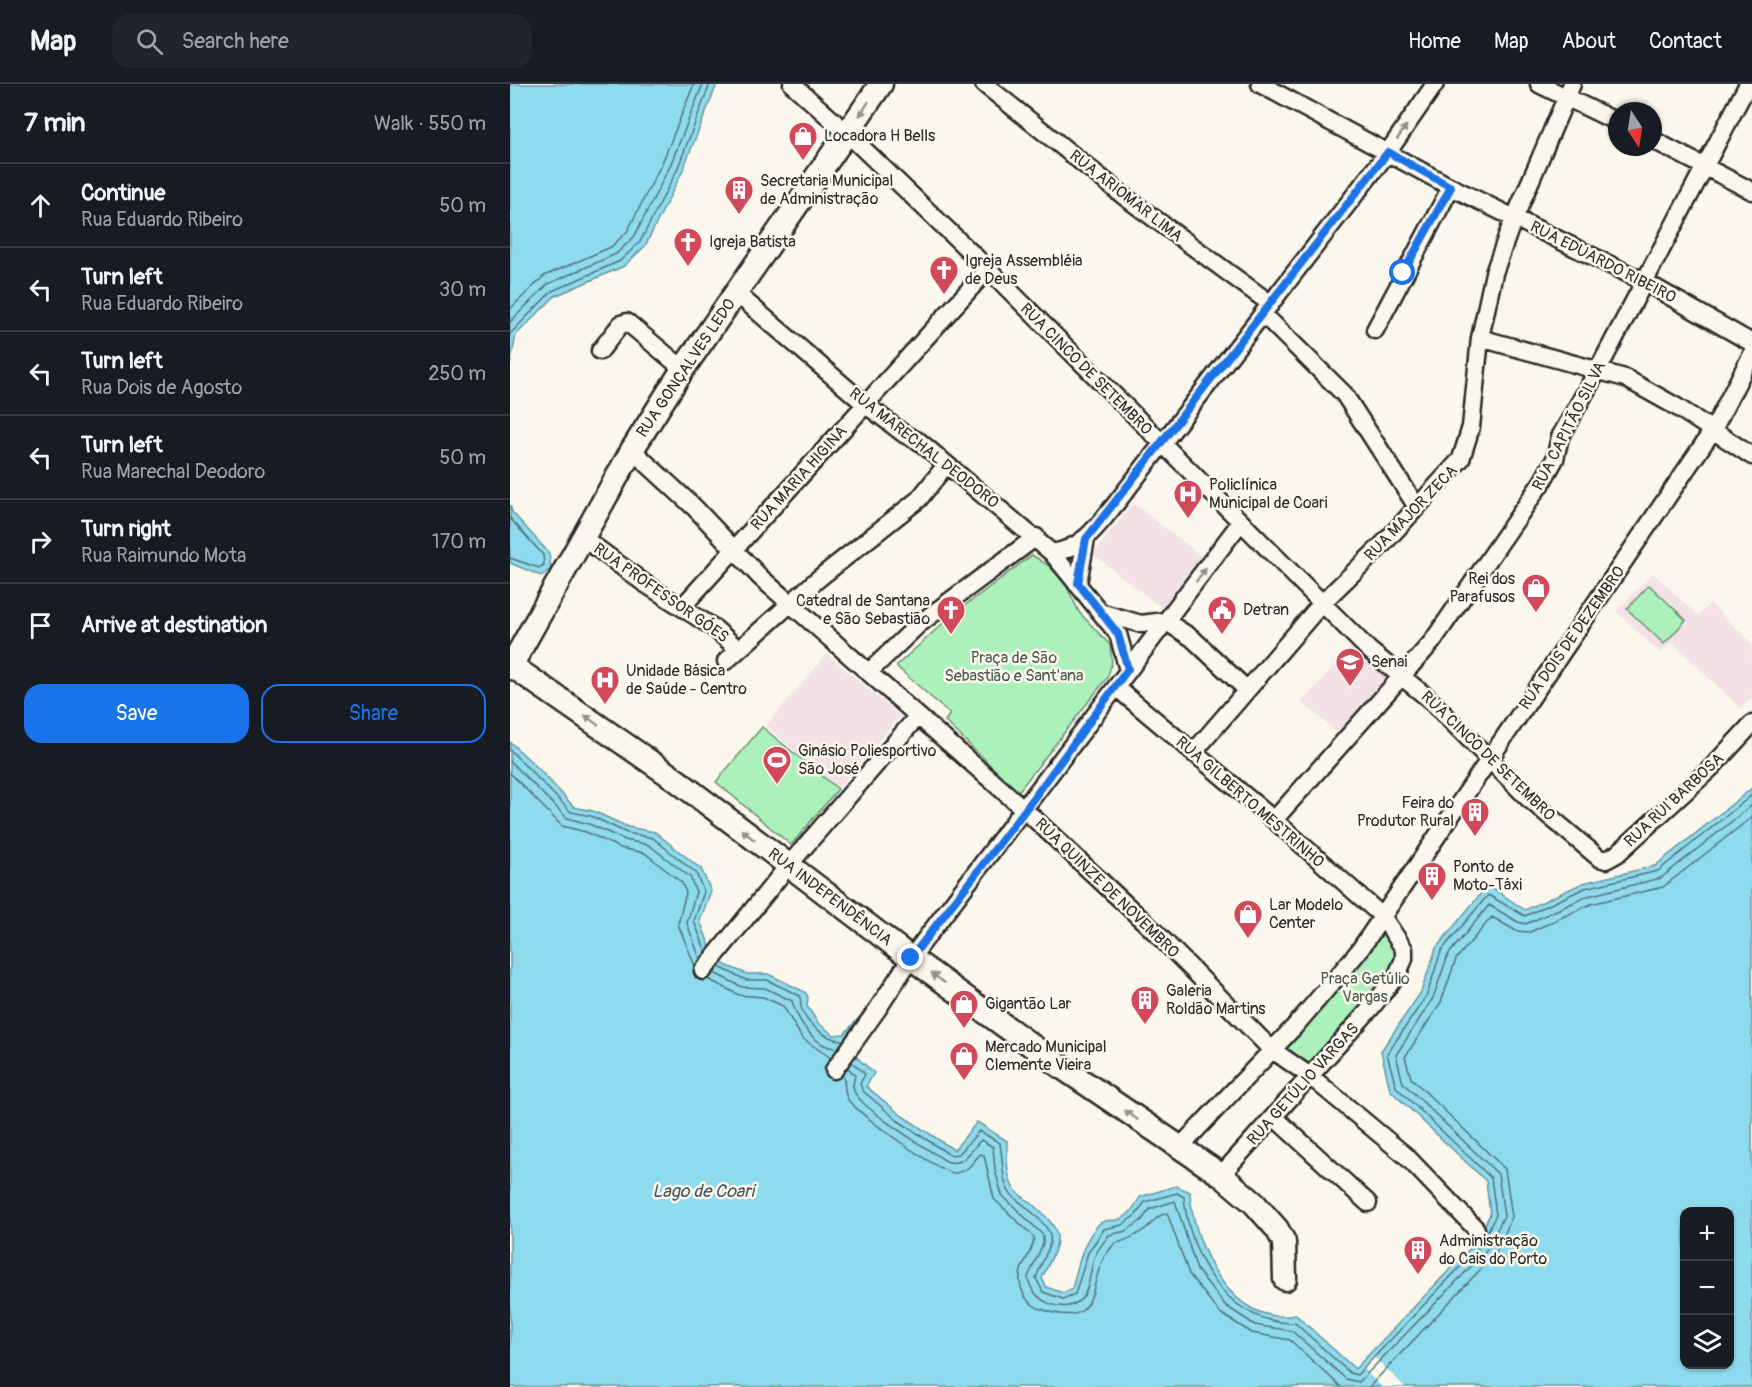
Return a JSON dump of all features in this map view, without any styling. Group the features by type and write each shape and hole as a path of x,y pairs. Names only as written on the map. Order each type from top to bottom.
{"main road":[{"name":"RUA GONÇALVES LEDO","path":"511,667 632,450 683,369 881,84"},
{"name":"RUA INDEPENDÊNCIA","path":"511,667 675,779 911,958 1179,1148 1221,1175 1254,1203 1277,1229 1284,1242 1285,1279"}],"street":[{"name":"RUA CINCO DE SETEMBRO","path":"792,84 848,134 987,269 1369,650 1402,676 1530,799 1599,858 1613,858 1621,850"},
{"name":"RUA ARIOMAR LIMA","path":"984,84 1267,309 1344,394 1417,507"},
{"name":"RUA EDUARDO RIBEIRO","path":"1260,84 1451,187 1643,281 1752,343"},
{"path":"1052,552 1068,550 1086,539 1388,152 1435,84"},
{"path":"1539,84 1569,90 1608,116"},
{"name":"RUA CAPITÃO SILVA","path":"1274,820 1432,642 1542,482 1555,459 1560,437 1598,370 1748,84"},
{"name":"RUA MAJOR ZECA","path":"1193,753 1322,603 1461,459 1471,427 1480,338 1494,273 1514,218 1569,90"},
{"path":"1662,144 1752,192"},
{"path":"1375,330 1451,187"},
{"name":"RUA MARIA HIGINA","path":"683,606 987,269"},
{"name":"RUA MARECHAL DEODORO","path":"736,293 865,404 904,434 920,442 1052,552 1118,634 1128,669"},
{"path":"600,351 621,324 627,322 683,369"},
{"path":"1480,338 1625,378 1752,456"},
{"name":"RUA DOIS DE DEZEMBRO","path":"1382,916 1713,430 1752,354"},
{"name":"RUA QUINZE DE NOVEMBRO","path":"632,450 790,603 1025,810 1153,930 1271,1049 1310,1076 1406,1156 1476,1229"},
{"path":"726,661 790,603 919,500 946,465"},
{"path":"834,1070 878,1010 911,958 1118,688 1128,669 1240,523"},
{"name":"RUA PROFESSOR GÓES","path":"582,537 644,583 714,628 738,649"},
{"path":"869,672 919,624 1036,537"},
{"path":"1078,583 1086,539"},
{"path":"1102,613 1123,621 1141,624 1165,621 1192,638 1247,690"},
{"name":"RUA GILBERTO MESTRINHO","path":"1118,688 1274,820 1382,916"},
{"path":"703,971 788,866 917,717"},
{"name":"RUA RUI BARBOSA","path":"1621,850 1712,767 1752,724"},
{"path":"1179,1148 1359,951 1382,916"},
{"name":"RUA GETÚLIO VARGAS","path":"1221,1175 1397,975 1404,959 1404,949 1382,916"},
{"path":"1274,1117 1368,1203"}],"shaded area":[{"path":"1133,503 1204,558 1164,610 1093,554"},
{"path":"1653,573 1698,616 1710,603 1752,644 1752,697 1741,709 1672,642 1660,653 1616,611"},
{"name":"Senai","path":"1351,647 1391,682 1342,737 1302,702"},
{"path":"827,654 900,716 838,788 766,726"}],"green space":[{"name":"Praça de São Sebastião e Sant'ana","path":"1032,555 1049,566 1065,583 1079,612 1110,645 1112,663 1107,678 1018,792 945,721 950,714 896,666 951,616"},
{"path":"1649,585 1686,620 1664,644 1627,609"},
{"name":"Ginásio Poliesportivo São José","path":"762,727 838,789 791,845 716,782"},
{"name":"Praça Getúlio Vargas","path":"1382,929 1412,948 1409,973 1395,994 1319,1079 1282,1046"}],"water":[{"path":"510,84 717,84 682,172 645,246 624,266 555,296 516,335 510,365"},
{"path":"510,505 512,512 549,553 551,569 541,576 510,563"},
{"name":"Lago de Coari","path":"510,742 574,807 593,811 628,827 655,832 701,869 711,891 700,921 712,951 725,965 747,974 768,974 805,992 808,997 807,1006 818,1023 834,1035 844,1034 866,1010 873,1014 853,1054 874,1073 866,1086 901,1115 954,1150 977,1122 1007,1141 1008,1170 1013,1187 1051,1222 1057,1237 1053,1254 1042,1278 1046,1287 1063,1293 1072,1289 1088,1238 1099,1224 1125,1217 1140,1197 1176,1186 1190,1192 1199,1235 1208,1258 1220,1278 1235,1296 1252,1309 1273,1316 1296,1315 1355,1369 1476,1242 1490,1214 1486,1181 1390,1090 1381,1051 1421,992 1436,948 1488,885 1525,910 1583,883 1655,866 1752,788 1752,1387 510,1387"}],"pier":[{"path":"1373,1356 1405,1387 1382,1387 1362,1368"}],"place":[{"name":"Locadora H Bells","path":"803,162"},
{"name":"Secretaria Municipal de Administração","path":"739,216"},
{"name":"Igreja Batista","path":"688,268"},
{"name":"Igreja Assembléia de Deus","path":"944,296"},
{"name":"Policlínica Municipal de Coari","path":"1188,520"},
{"name":"Rei dos Parafusos","path":"1536,614"},
{"name":"Catedral de Santana e São Sebastião","path":"951,636"},
{"name":"Detran","path":"1222,636"},
{"name":"Senai","path":"1350,688"},
{"name":"Unidade Básica de Saúde - Centro","path":"605,706"},
{"name":"Ginásio Poliesportivo São José","path":"777,786"},
{"name":"Feira do Produtor Rural","path":"1475,838"},
{"name":"Ponto de Moto-Táxi","path":"1432,902"},
{"name":"Lar Modelo Center","path":"1248,940"},
{"name":"Galeria Roldão Martins","path":"1145,1026"},
{"name":"Gigantão Lar","path":"964,1030"},
{"name":"Mercado Municipal Clemente Vieira","path":"964,1082"},
{"name":"Administração do Cais do Porto","path":"1418,1276"}],"route":[{"path":"911,958 1118,688 1128,669 1118,634 1078,583 1086,539 1388,152 1451,187 1403,273"}]}
